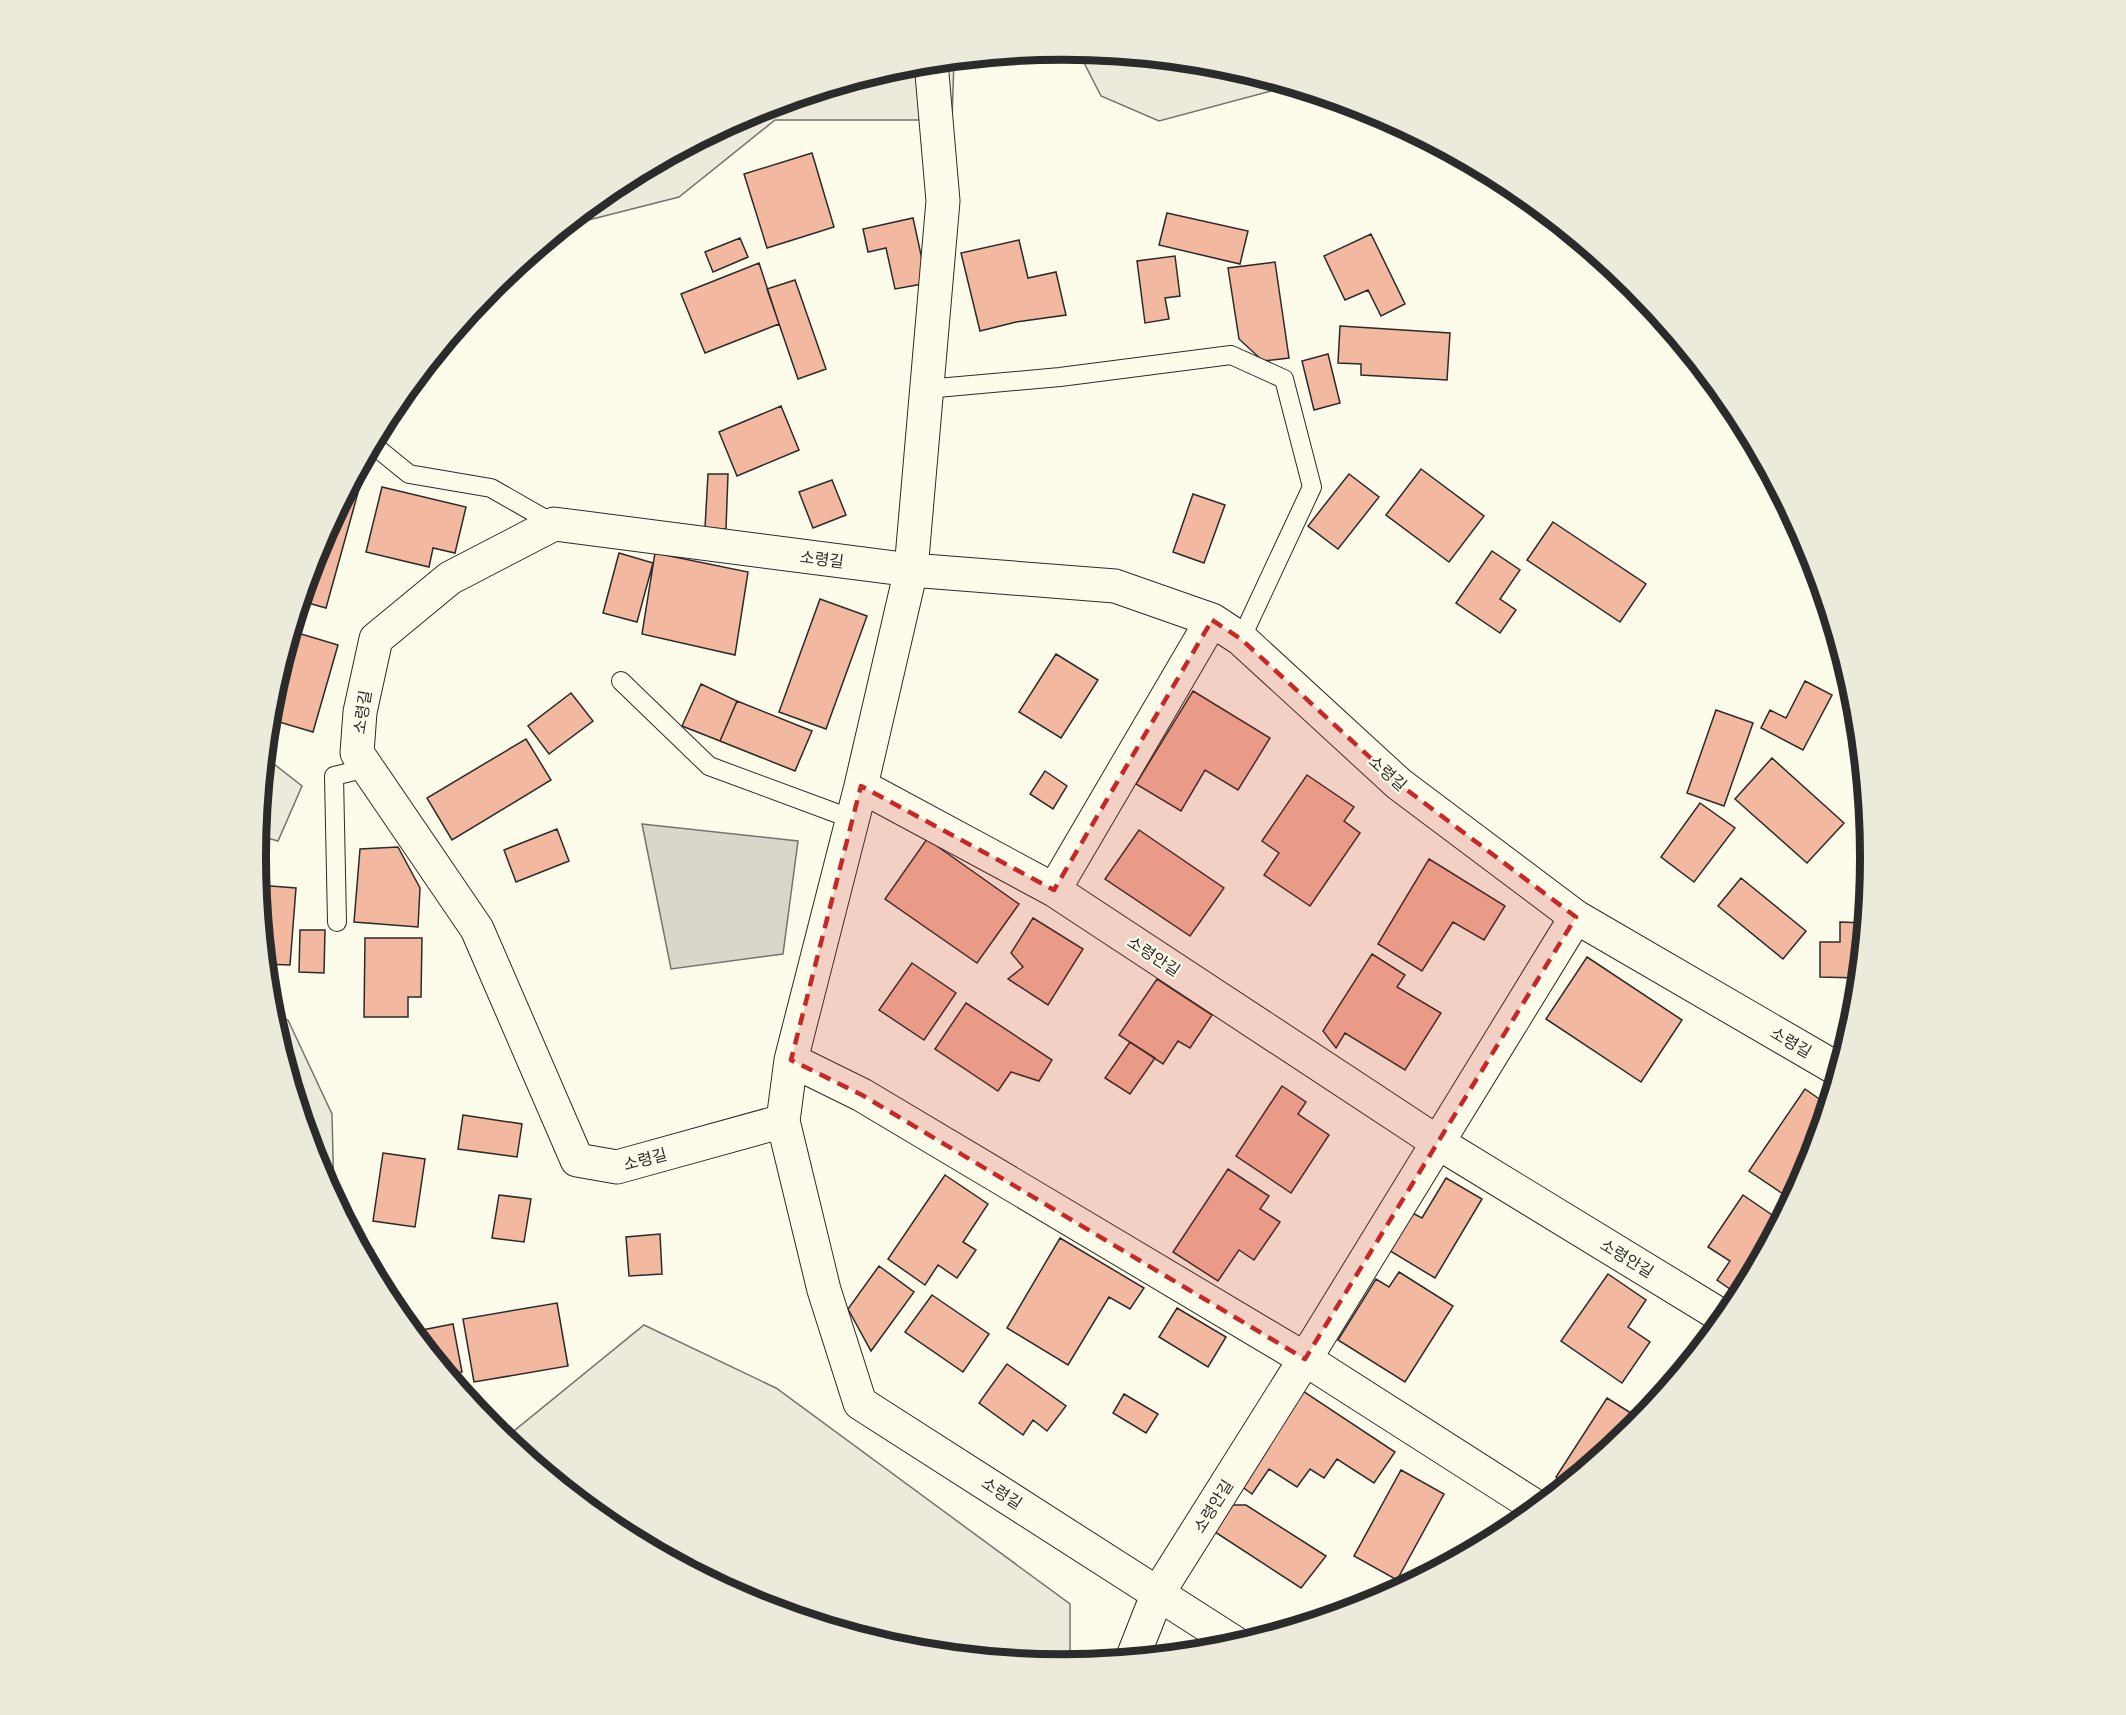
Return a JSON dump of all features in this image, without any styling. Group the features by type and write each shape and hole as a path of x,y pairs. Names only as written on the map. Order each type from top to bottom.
{"street":[{"path":"911,570 943,201 932,71"},
{"name":"소령길","path":"783,1121 617,1167 576,1160 477,929 357,753 360,712 376,639 450,578 554,524 911,570 1115,586 1212,620 1242,639 1399,784 1576,917 1832,1066"},
{"name":"소령길","path":"911,570 861,786 791,1060 783,1121 824,1290 860,1403 1227,1638"},
{"path":"1054,890 1212,620"},
{"name":"소령안길","path":"861,786 1054,890 1437,1142 1717,1313"},
{"name":"소령안길","path":"1135,1651 1158,1593 1305,1359 1576,917"},
{"path":"791,1060 862,1095 1305,1359 1530,1503"}],"lane":[{"path":"926,390 1060,377 1231,355 1284,379 1312,487 1242,639"},
{"path":"378,449 410,474 491,488 554,524"},
{"path":"621,681 709,766 852,819"},
{"path":"337,922 334,776 367,768"}],"highlighted area":[{"path":"1212,620 1241,639 1399,784 1576,917 1305,1359 862,1095 791,1060 861,786 1054,890"}],"shaded area":[{"path":"1083,61 1167,67 1219,75 1277,89 1159,121 1101,96"},
{"path":"954,68 952,120 775,120 679,197 583,221 620,194 664,167 710,142 758,121 807,102 857,87 907,75"},
{"path":"271,762 302,786 278,841 266,838"},
{"path":"642,824 798,841 783,954 671,969"},
{"path":"282,1018 288,1020 332,1114 334,1179 308,1114"},
{"path":"644,1325 776,1388 1070,1604 1070,1655 1011,1653 907,1640 807,1613 758,1594 710,1573 620,1521 537,1457 512,1433"}],"building":[{"path":"812,153 834,227 767,248 744,174"},
{"path":"1167,213 1248,231 1240,264 1159,245"},
{"path":"913,218 923,264 922,284 895,289 886,248 868,252 863,229"},
{"path":"1371,234 1405,304 1381,316 1368,290 1345,300 1324,256"},
{"path":"740,238 748,257 713,272 705,252"},
{"path":"1019,240 1028,278 1056,272 1066,315 1016,322 980,331 961,253"},
{"path":"1175,256 1180,296 1165,298 1169,319 1145,323 1137,261"},
{"path":"1275,262 1289,358 1263,361 1239,339 1228,268"},
{"path":"759,263 779,324 705,353 681,294"},
{"path":"795,280 826,369 798,379 767,289"},
{"path":"1340,326 1450,333 1447,380 1361,375 1361,364 1338,363"},
{"path":"1328,354 1340,403 1314,410 1302,361"},
{"path":"781,406 799,450 737,476 719,432"},
{"path":"1421,469 1484,516 1449,562 1386,515"},
{"path":"708,474 728,474 726,529 705,528"},
{"path":"1349,474 1379,497 1338,549 1308,526"},
{"path":"832,480 846,515 813,528 799,492"},
{"path":"382,487 466,507 455,553 433,548 429,567 366,552"},
{"path":"357,488 359,489 326,608 307,603 326,552"},
{"path":"1193,494 1225,505 1204,563 1173,552"},
{"path":"1553,522 1646,584 1620,622 1527,560"},
{"path":"1492,551 1520,570 1500,599 1516,610 1500,633 1456,603"},
{"path":"619,553 653,563 637,622 603,613"},
{"path":"655,553 748,572 735,655 642,634"},
{"path":"820,599 867,616 826,729 779,712"},
{"path":"298,633 338,645 313,732 278,722"},
{"path":"1056,654 1098,680 1061,738 1019,712"},
{"path":"1805,681 1832,695 1803,750 1761,728 1770,710 1786,718"},
{"path":"701,684 737,701 720,741 682,726"},
{"path":"1193,691 1270,738 1238,790 1205,770 1181,811 1136,784"},
{"path":"571,693 593,721 549,754 528,726"},
{"path":"737,701 812,731 795,771 720,741"},
{"path":"1716,710 1753,723 1724,806 1687,793"},
{"path":"526,739 551,780 452,840 427,798"},
{"path":"1772,758 1844,823 1807,863 1735,799"},
{"path":"1045,771 1067,786 1053,809 1030,794"},
{"path":"1307,775 1354,807 1344,821 1360,833 1310,906 1264,875 1279,853 1262,841"},
{"path":"1700,803 1735,828 1694,882 1661,857"},
{"path":"557,829 569,861 516,882 504,850"},
{"path":"1139,830 1224,888 1190,936 1105,879"},
{"path":"927,839 1019,904 977,963 885,899"},
{"path":"398,847 420,888 418,927 354,922 360,849"},
{"path":"1429,859 1505,906 1484,940 1453,922 1422,971 1378,944"},
{"path":"1741,878 1806,931 1783,959 1718,906"},
{"path":"267,886 296,888 290,965 272,964"},
{"path":"1033,918 1083,949 1048,1005 1008,979 1023,967 1011,953"},
{"path":"1840,922 1858,923 1851,978 1820,977 1820,942 1840,942"},
{"path":"300,930 325,930 324,973 299,972"},
{"path":"365,938 422,938 421,997 408,997 408,1017 364,1017"},
{"path":"1372,954 1405,975 1397,987 1441,1013 1405,1070 1345,1033 1336,1048 1323,1031"},
{"path":"1587,957 1682,1020 1641,1082 1546,1019"},
{"path":"912,963 956,993 924,1040 879,1010"},
{"path":"1157,979 1212,1015 1190,1048 1178,1041 1163,1064 1119,1035"},
{"path":"966,1003 1052,1060 1039,1081 1011,1072 998,1091 935,1049"},
{"path":"1130,1042 1155,1058 1130,1094 1105,1078"},
{"path":"1282,1086 1306,1102 1298,1114 1329,1135 1291,1193 1236,1156"},
{"path":"1805,1089 1822,1101 1800,1163 1785,1195 1749,1171"},
{"path":"463,1115 522,1124 517,1157 458,1149"},
{"path":"383,1153 425,1159 415,1227 373,1221"},
{"path":"1228,1169 1269,1196 1260,1209 1280,1222 1254,1260 1239,1250 1218,1281 1173,1252"},
{"path":"945,1175 988,1204 963,1242 976,1250 957,1278 938,1265 925,1285 888,1259"},
{"path":"1446,1178 1482,1199 1435,1278 1382,1246 1405,1209 1422,1218"},
{"path":"499,1195 531,1199 524,1242 492,1238"},
{"path":"1743,1195 1775,1217 1732,1291 1717,1280 1730,1261 1708,1247"},
{"path":"660,1234 662,1274 629,1276 626,1237"},
{"path":"1060,1238 1144,1288 1130,1309 1109,1297 1068,1365 1007,1328"},
{"path":"879,1266 914,1292 871,1351 848,1309"},
{"path":"1399,1272 1453,1306 1405,1382 1338,1340 1376,1279 1389,1287"},
{"path":"1608,1274 1646,1300 1628,1327 1650,1342 1622,1383 1561,1341"},
{"path":"932,1295 989,1334 963,1372 905,1332"},
{"path":"557,1303 568,1366 474,1382 463,1319"},
{"path":"1177,1308 1226,1337 1208,1367 1159,1337"},
{"path":"453,1324 462,1372 455,1373 421,1330"},
{"path":"1007,1364 1066,1406 1047,1431 1033,1420 1023,1435 979,1403"},
{"path":"1300,1389 1395,1452 1374,1483 1337,1459 1324,1478 1310,1469 1297,1487 1269,1469 1252,1494 1237,1483"},
{"path":"1124,1394 1158,1414 1146,1433 1113,1413"},
{"path":"1607,1398 1633,1414 1589,1457 1561,1480 1556,1477"},
{"path":"1401,1470 1444,1494 1397,1580 1354,1556"},
{"path":"1231,1505 1246,1505 1326,1556 1301,1588 1215,1532"}]}
